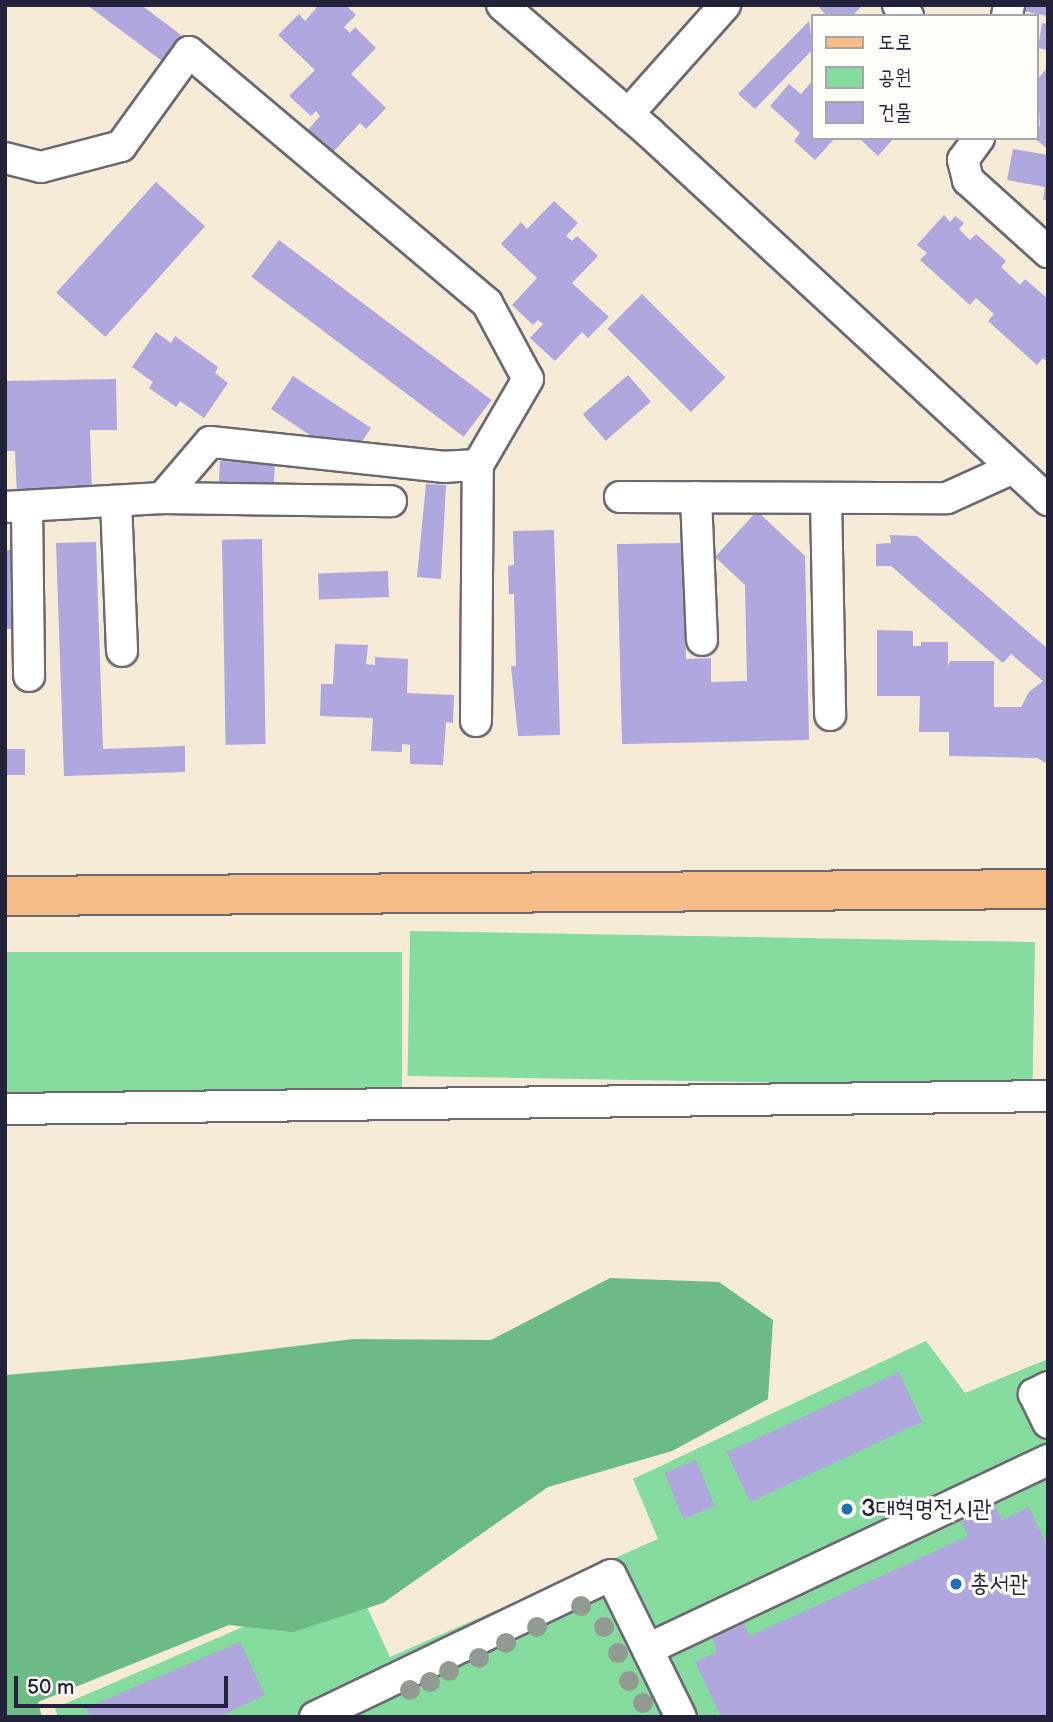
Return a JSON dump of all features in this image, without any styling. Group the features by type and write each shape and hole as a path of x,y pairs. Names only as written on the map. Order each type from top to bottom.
{"main road":[{"path":"5,896 1048,889"}],"street":[{"path":"502,5 628,114 1048,500"},
{"path":"628,114 725,5"},
{"path":"5,158 41,167 121,146 189,52 487,303 528,379 478,465 476,721"},
{"path":"978,140 963,160 968,180 1048,252"},
{"path":"162,498 210,442 445,467 478,465"},
{"path":"620,497 947,498 1013,468"},
{"path":"696,497 702,640"},
{"path":"29,676 16,506 162,498 391,501"},
{"path":"826,498 830,715"},
{"path":"116,501 122,651"},
{"path":"5,1109 1048,1096"},
{"path":"1048,1387 1034,1394 1048,1423"},
{"path":"648,1649 1048,1460"},
{"path":"328,1714 611,1575 681,1717"}],"green space":[{"path":"410,931 1035,942 1032,1087 408,1076"},
{"path":"5,952 402,952 402,1092 5,1092"},
{"path":"610,1278 719,1282 773,1320 768,1399 672,1451 548,1487 383,1603 293,1632 229,1625 38,1702 42,1717 5,1717 5,1375 183,1360 353,1339 491,1340"},
{"name":"3대혁명전시관","path":"926,1341 965,1393 1048,1359 1048,1717 58,1717 55,1708 354,1579 390,1657 658,1539 633,1479"}],"building":[{"path":"87,5 141,5 181,35 162,61"},
{"path":"319,5 346,5 356,15 344,27 350,33 355,27 376,48 351,74 386,108 366,129 360,123 332,153 308,130 320,116 316,111 311,116 289,96 315,70 278,35 299,14 305,21"},
{"path":"817,5 861,7 854,14 825,14"},
{"path":"1013,5 1048,5 1047,16 1013,9"},
{"path":"809,21 811,51 755,109 738,94"},
{"path":"1042,23 1048,24 1048,50 1039,48"},
{"path":"1048,67 1048,149 1037,140 1039,140 1040,125 1039,78"},
{"path":"811,82 811,140 833,140 815,160 794,141 800,133 770,106 789,84 801,94"},
{"path":"861,140 892,140 878,156"},
{"path":"1013,149 1048,155 1048,200 1043,200 1045,187 1007,180"},
{"path":"156,182 205,226 105,337 56,293"},
{"path":"554,201 578,223 566,236 572,241 577,236 598,256 572,283 609,317 588,338 582,332 555,361 530,338 543,324 538,320 533,325 512,305 537,278 501,244 521,222 527,229"},
{"path":"944,215 950,222 955,216 964,223 959,229 970,240 976,234 1006,261 1001,267 1020,285 1025,279 1048,299 1048,363 1043,358 1037,365 988,321 994,314 976,298 970,305 920,260 927,253 917,245"},
{"path":"279,240 491,400 464,437 251,277"},
{"path":"642,294 725,377 691,412 607,329"},
{"path":"156,332 171,343 175,336 218,367 215,373 228,383 204,418 180,401 176,407 149,388 153,382 132,367"},
{"path":"628,375 651,401 606,441 583,414"},
{"path":"293,376 371,428 356,450 329,448 271,409"},
{"path":"116,379 117,430 90,430 92,495 17,497 15,451 5,451 5,381"},
{"path":"220,461 275,464 273,492 219,489"},
{"path":"426,484 446,485 441,579 417,577"},
{"path":"757,511 805,556 809,740 622,744 617,544 683,543 686,659 711,658 711,682 747,681 745,585 715,557"},
{"path":"554,530 560,735 518,736 511,666 516,666 514,594 509,594 508,566 514,565 513,531"},
{"path":"890,535 917,536 1048,649 1048,764 1037,758 949,756 949,732 919,732 920,696 877,696 877,630 913,631 913,646 921,646 921,642 948,642 948,668 950,661 994,661 994,707 1021,707 1029,692 1043,681 1011,654 1003,663 891,566 876,566 876,544 891,543"},
{"path":"262,539 266,744 226,745 222,540"},
{"path":"96,542 103,749 185,746 185,772 64,776 56,543"},
{"path":"5,550 14,550 16,629 5,629"},
{"path":"388,571 389,597 319,599 318,573"},
{"path":"335,644 368,645 366,664 375,665 375,657 408,659 407,693 454,695 453,723 446,722 443,765 410,764 410,745 402,744 402,752 371,751 373,718 320,716 321,684 333,684"},
{"path":"5,749 25,749 25,775 5,775"},
{"path":"899,1372 922,1422 750,1502 727,1452"},
{"path":"696,1460 715,1506 683,1519 664,1473"},
{"name":"총서관","path":"988,1504 995,1506 1002,1520 1029,1507 1048,1548 1048,1717 721,1717 695,1662 716,1652 712,1631 736,1620 739,1625 743,1622 750,1636 968,1536 961,1522 966,1520 964,1516"},
{"path":"240,1642 265,1695 218,1717 90,1717 86,1708"}],"place":[{"name":"3대혁명전시관","path":"847,1509"},
{"name":"총서관","path":"956,1584"}]}
